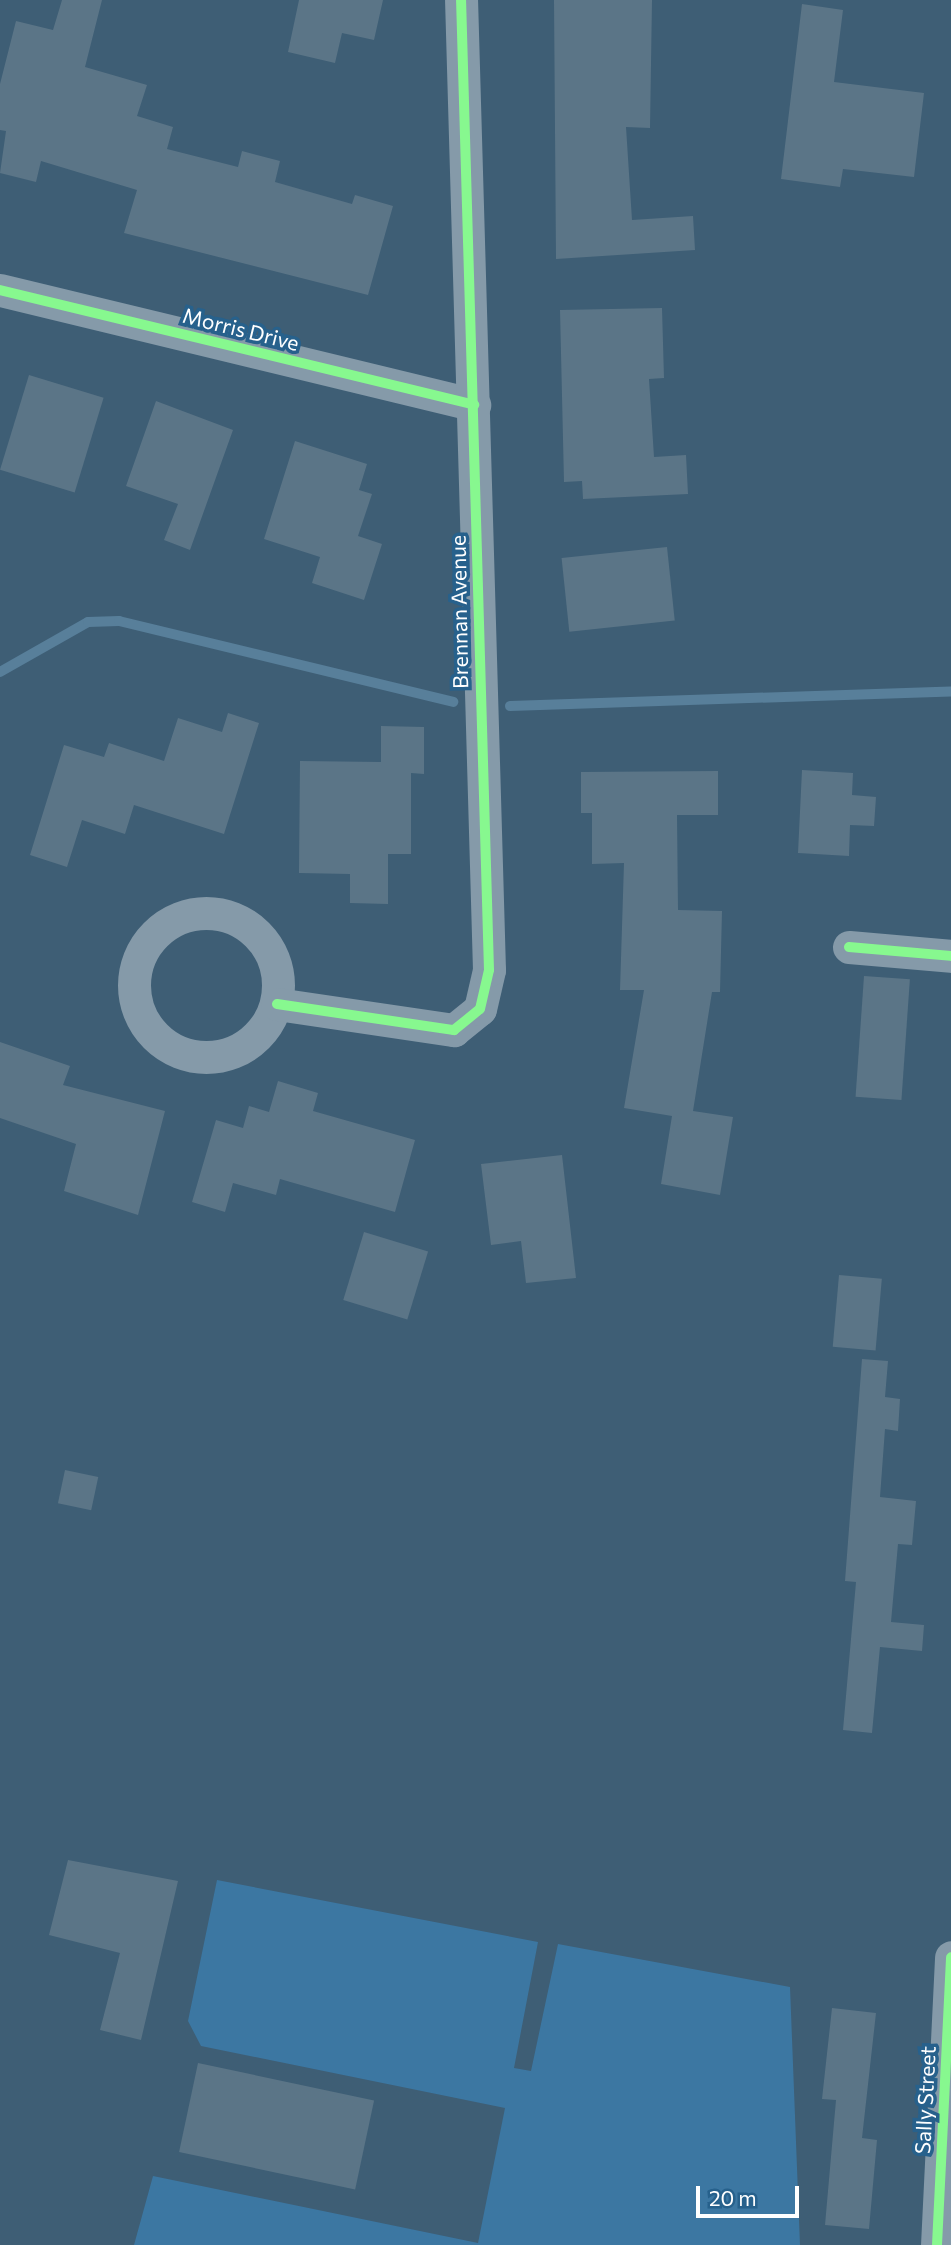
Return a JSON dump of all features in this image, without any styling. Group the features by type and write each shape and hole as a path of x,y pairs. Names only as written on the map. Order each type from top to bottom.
{"street":[{"name":"Brennan Avenue","path":"277,1004 454,1030 480,1009 490,941 461,0"},
{"name":"Morris Drive","path":"0,290 474,405"},
{"path":"182,916 232,917 270,950 277,1004 255,1039 238,1050 187,1054 145,1024 136,1005 136,964 153,934 182,916"},
{"path":"849,947 951,956"},
{"name":"Sally Street","path":"937,2245 951,1957"}],"shaded area":[{"path":"217,1880 538,1942 514,2068 531,2071 558,1944 790,1987 800,2245 134,2245 153,2176 478,2243 505,2108 201,2046 188,2021"}],"building":[{"path":"62,0 102,0 85,67 147,85 137,116 173,127 167,149 238,167 242,151 280,161 275,182 352,204 355,195 393,206 368,295 124,233 137,190 41,161 36,182 0,173 6,131 0,130 0,84 16,21 53,30"},
{"path":"299,0 383,0 374,40 342,33 335,63 288,52"},
{"path":"554,0 652,0 650,128 626,127 632,220 693,216 695,250 556,259"},
{"path":"802,4 843,10 834,82 924,93 914,177 843,169 840,187 781,179"},
{"path":"662,308 664,378 649,379 654,457 686,455 688,494 583,499 582,481 564,482 560,310"},
{"path":"29,375 104,398 75,492 0,470"},
{"path":"156,401 233,430 190,550 164,540 178,504 126,486"},
{"path":"295,441 367,464 359,490 372,494 358,536 382,544 364,600 312,583 320,557 264,539"},
{"path":"667,547 675,621 569,632 562,558"},
{"path":"228,713 259,723 224,834 134,805 125,834 82,820 67,867 30,855 64,745 104,757 109,743 164,761 178,718 222,732"},
{"path":"381,726 424,727 424,774 411,773 411,854 388,854 388,904 350,903 350,874 299,873 300,761 381,762"},
{"path":"802,770 853,773 852,795 876,797 874,826 850,825 849,856 798,853"},
{"path":"718,771 718,815 677,815 678,910 722,911 720,992 712,992 693,1111 733,1117 720,1195 661,1184 672,1116 624,1108 644,990 620,990 624,863 592,864 592,813 581,813 581,772"},
{"path":"864,976 910,979 901,1100 856,1097"},
{"path":"0,1042 70,1066 63,1085 165,1111 138,1215 64,1191 76,1144 0,1118"},
{"path":"278,1081 318,1093 313,1111 415,1140 395,1212 280,1179 276,1195 233,1183 225,1212 192,1202 216,1120 243,1128 249,1106 269,1112"},
{"path":"562,1155 576,1278 526,1283 521,1241 491,1245 481,1164"},
{"path":"364,1232 428,1252 407,1319 343,1300"},
{"path":"839,1275 882,1279 876,1350 833,1347"},
{"path":"862,1359 888,1361 885,1397 900,1399 898,1431 885,1429 880,1497 916,1501 912,1545 898,1544 891,1622 924,1625 922,1651 880,1647 872,1733 843,1730 856,1582 845,1581"},
{"path":"65,1470 98,1477 91,1510 58,1503"},
{"path":"68,1860 178,1881 141,2040 100,2030 120,1953 49,1935"},
{"path":"832,2008 876,2013 862,2138 877,2140 869,2229 825,2225 836,2100 822,2099"},
{"path":"198,2063 374,2100 355,2189 179,2152"}],"waterway":[{"path":"0,672 88,622 119,621 453,702"},
{"path":"510,706 951,691"}],"cycle path":[{"path":"277,1004 454,1030 480,1009 489,970 461,0"},
{"path":"0,290 474,405"},
{"path":"849,947 951,956"},
{"path":"937,2245 951,1957"}]}
